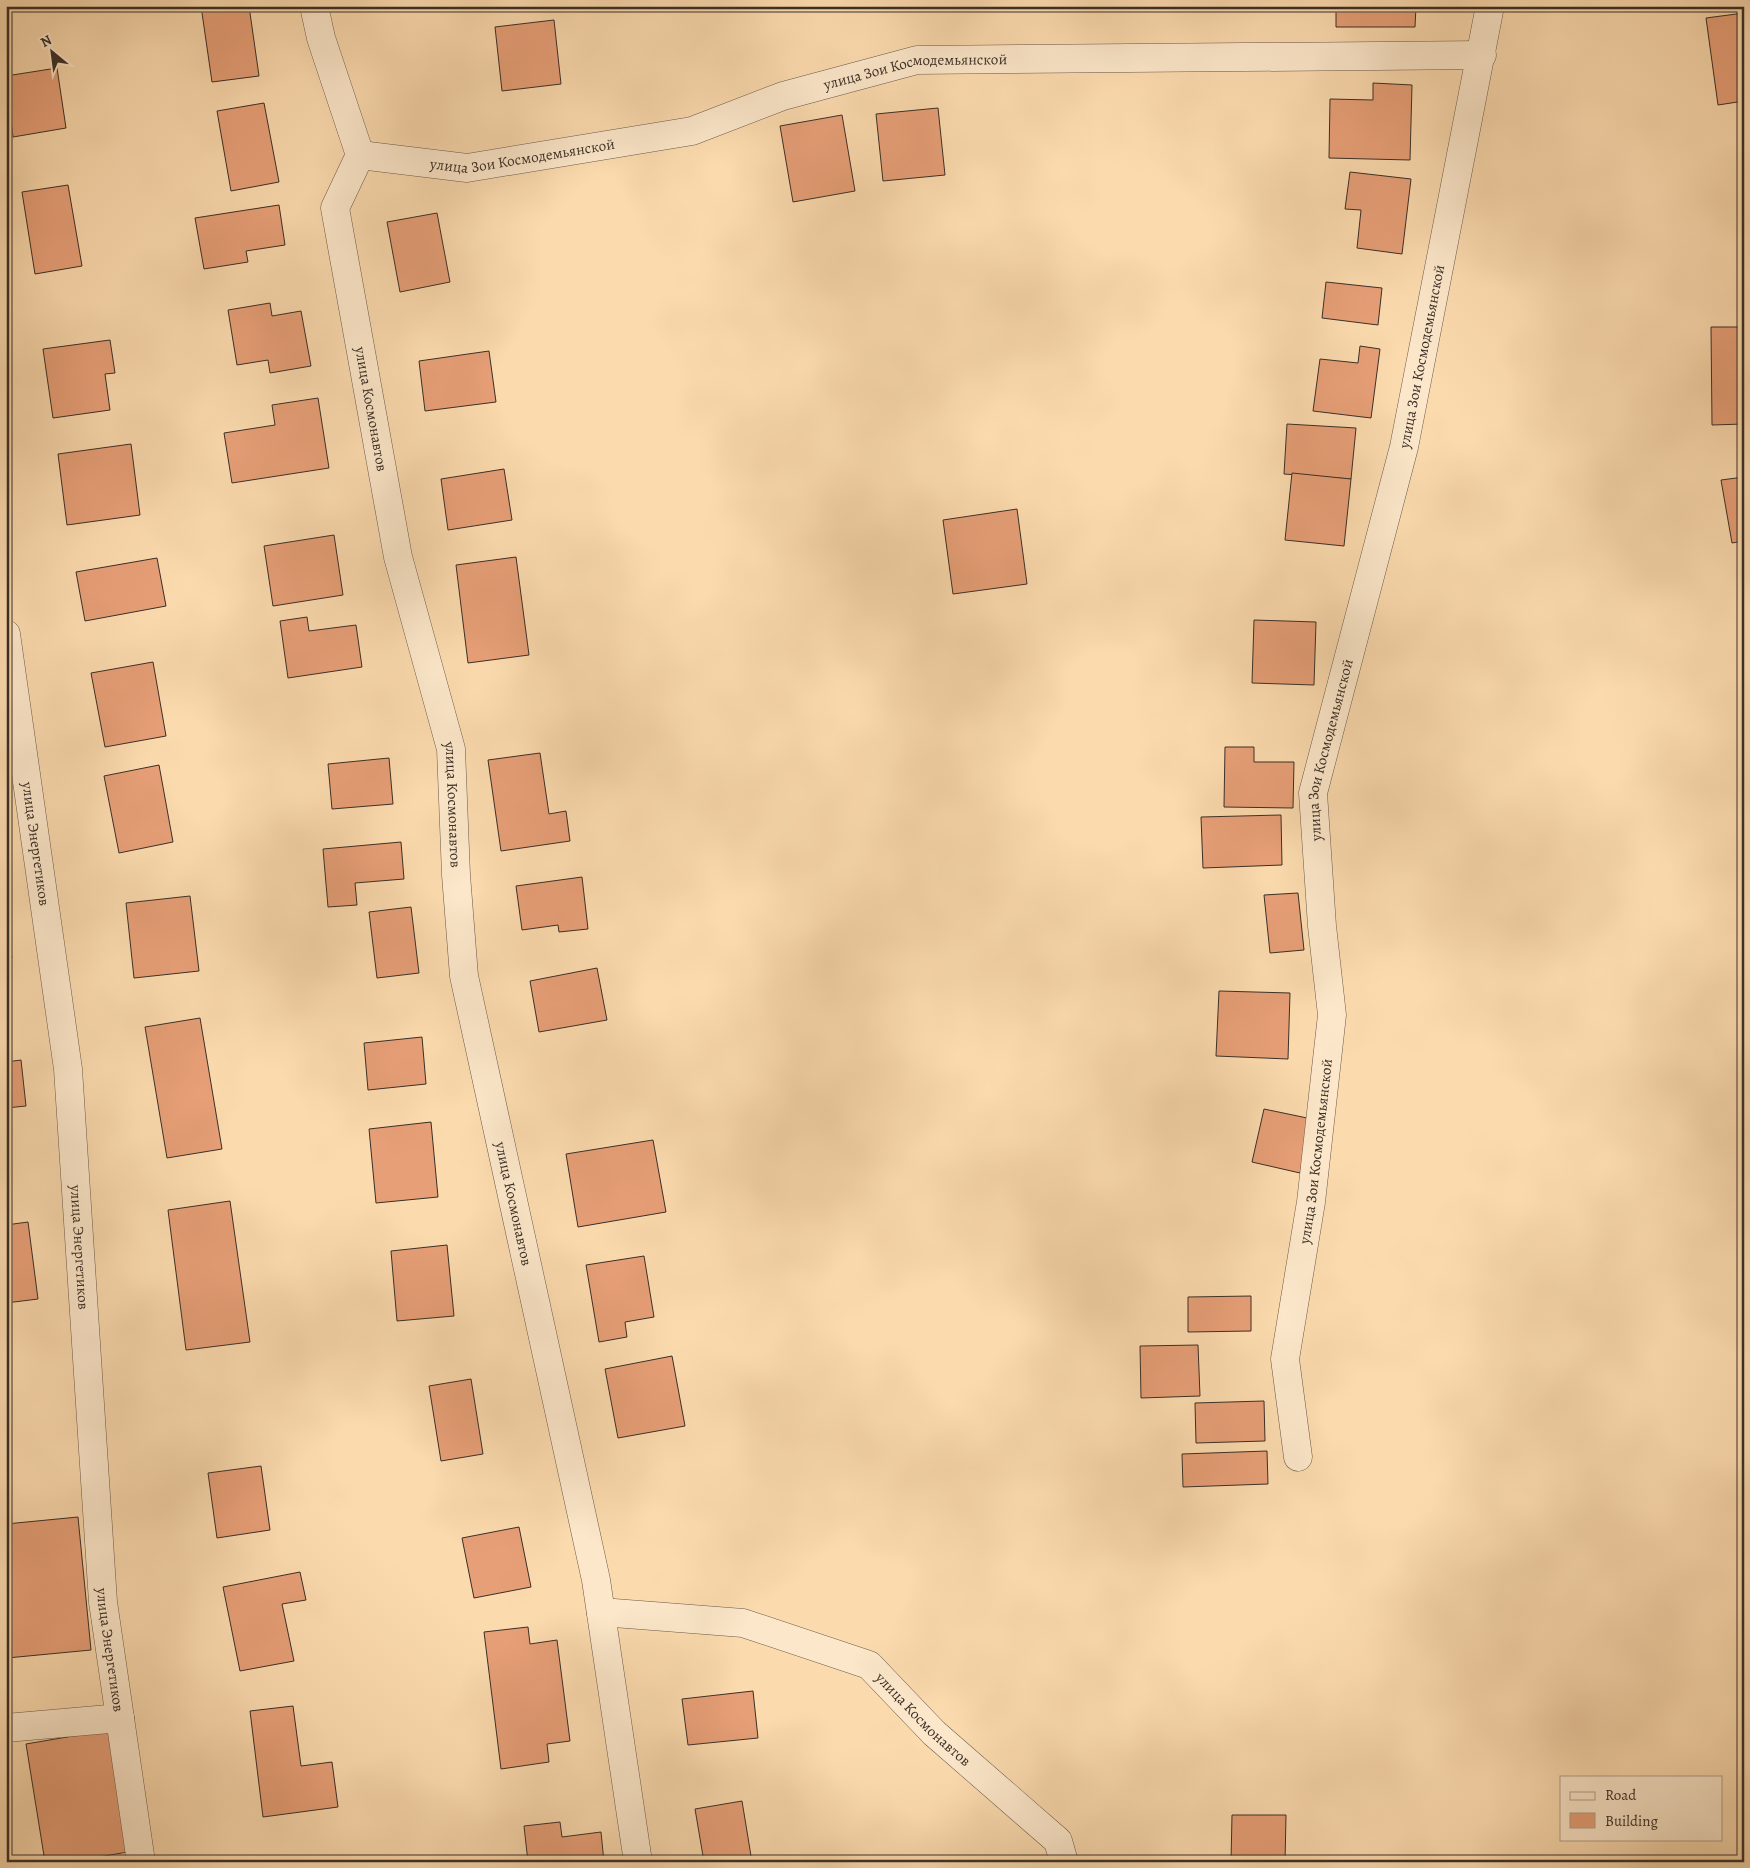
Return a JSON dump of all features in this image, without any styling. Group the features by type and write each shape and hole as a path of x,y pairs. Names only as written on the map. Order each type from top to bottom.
{"street":[{"path":"314,6 321,38 360,155"},
{"name":"улица Зои Космодемьянской","path":"1298,1457 1285,1360 1312,1202 1332,1015 1322,926 1313,793 1404,447 1490,6"},
{"name":"улица Зои Космодемьянской","path":"360,155 467,168 692,131 783,96 917,60 1482,54"},
{"name":"улица Космонавтов","path":"360,155 335,208 398,557 451,749 456,875 464,976 596,1580 638,1862"},
{"name":"улица Энергетиков","path":"7,649 68,1068 103,1602 141,1862"},
{"name":"улица Космонавтов","path":"601,1612 743,1623 870,1665 934,1733 1058,1841 1064,1862"},
{"path":"6,1728 120,1718"}],"building":[{"path":"201,6 249,6 259,76 212,82"},
{"path":"1336,6 1416,6 1415,27 1336,27"},
{"path":"1744,13 1744,101 1718,105 1706,18"},
{"path":"554,20 561,84 502,91 495,27"},
{"path":"57,68 66,128 13,137 6,76"},
{"path":"1373,83 1412,85 1410,160 1329,158 1330,99 1373,100"},
{"path":"264,103 279,182 231,191 217,111"},
{"path":"938,108 945,175 883,181 876,114"},
{"path":"842,115 855,191 793,202 780,126"},
{"path":"1350,172 1411,179 1402,254 1357,248 1361,210 1345,209"},
{"path":"68,185 82,266 35,274 22,192"},
{"path":"279,205 285,245 246,251 248,262 204,269 195,218"},
{"path":"437,213 450,282 400,292 387,222"},
{"path":"1326,282 1382,288 1378,325 1322,318"},
{"path":"270,303 272,316 301,311 311,366 270,373 268,360 237,365 228,310"},
{"path":"1711,327 1744,327 1744,424 1712,425"},
{"path":"110,340 115,373 105,374 110,410 53,418 43,349"},
{"path":"1360,346 1380,349 1371,418 1313,411 1320,359 1358,363"},
{"path":"489,351 496,402 425,411 419,361"},
{"path":"318,398 329,468 232,483 224,433 275,425 272,405"},
{"path":"1287,424 1356,428 1351,479 1284,474"},
{"path":"131,444 140,515 67,525 58,454"},
{"path":"504,469 512,520 448,530 441,479"},
{"path":"1292,473 1351,479 1344,546 1285,540"},
{"path":"1744,477 1744,541 1732,543 1721,480"},
{"path":"1017,509 1027,584 953,594 943,520"},
{"path":"334,535 343,595 273,606 264,546"},
{"path":"516,557 529,655 468,663 456,565"},
{"path":"157,558 166,606 85,621 76,572"},
{"path":"1744,570 1744,596 1740,571"},
{"path":"307,617 309,631 356,625 362,667 288,678 280,621"},
{"path":"1254,620 1316,622 1314,685 1252,683"},
{"path":"153,662 166,736 105,747 91,673"},
{"path":"1225,747 1254,747 1254,762 1294,762 1293,808 1224,807"},
{"path":"540,753 549,814 566,811 570,841 501,851 488,760"},
{"path":"389,758 393,804 332,809 328,764"},
{"path":"159,765 173,842 119,853 104,776"},
{"path":"1281,815 1282,865 1203,868 1201,817"},
{"path":"401,842 404,879 355,883 357,905 328,907 323,849"},
{"path":"582,877 588,929 559,932 558,925 522,930 516,886"},
{"path":"1298,893 1304,950 1270,953 1264,895"},
{"path":"190,896 199,971 134,978 126,903"},
{"path":"411,907 419,973 377,978 369,912"},
{"path":"6,920 12,958 6,959"},
{"path":"597,968 607,1020 539,1032 530,981"},
{"path":"1219,991 1290,993 1288,1059 1216,1056"},
{"path":"200,1018 222,1149 167,1158 145,1027"},
{"path":"422,1037 426,1084 368,1090 364,1043"},
{"path":"21,1060 26,1106 6,1108 6,1062"},
{"path":"1264,1109 1312,1119 1300,1173 1252,1162"},
{"path":"431,1122 438,1197 376,1203 369,1129"},
{"path":"653,1140 666,1212 578,1227 566,1154"},
{"path":"230,1201 250,1342 186,1350 168,1210"},
{"path":"28,1222 38,1299 6,1303 6,1225"},
{"path":"447,1245 454,1316 397,1321 391,1251"},
{"path":"644,1256 654,1317 625,1322 627,1337 599,1342 586,1265"},
{"path":"1251,1296 1251,1331 1188,1332 1188,1297"},
{"path":"1198,1345 1200,1396 1141,1398 1140,1346"},
{"path":"672,1356 685,1426 618,1438 605,1369"},
{"path":"471,1379 483,1454 441,1461 429,1386"},
{"path":"1264,1401 1265,1441 1196,1443 1195,1403"},
{"path":"1267,1451 1268,1484 1183,1487 1182,1454"},
{"path":"261,1466 270,1530 217,1538 208,1473"},
{"path":"78,1517 91,1650 7,1658 6,1524"},
{"path":"519,1527 531,1587 474,1598 462,1538"},
{"path":"300,1572 306,1600 282,1604 294,1661 240,1671 223,1587"},
{"path":"528,1627 530,1644 557,1640 570,1741 547,1744 549,1762 501,1769 484,1632"},
{"path":"753,1691 758,1738 688,1745 682,1699"},
{"path":"293,1706 301,1766 332,1762 338,1807 263,1817 250,1711"},
{"path":"108,1730 128,1852 68,1862 45,1862 26,1744"},
{"path":"742,1801 752,1862 704,1862 695,1809"},
{"path":"1232,1815 1286,1815 1285,1862 1231,1862"},
{"path":"560,1822 562,1837 601,1832 604,1862 528,1862 524,1826"}]}
